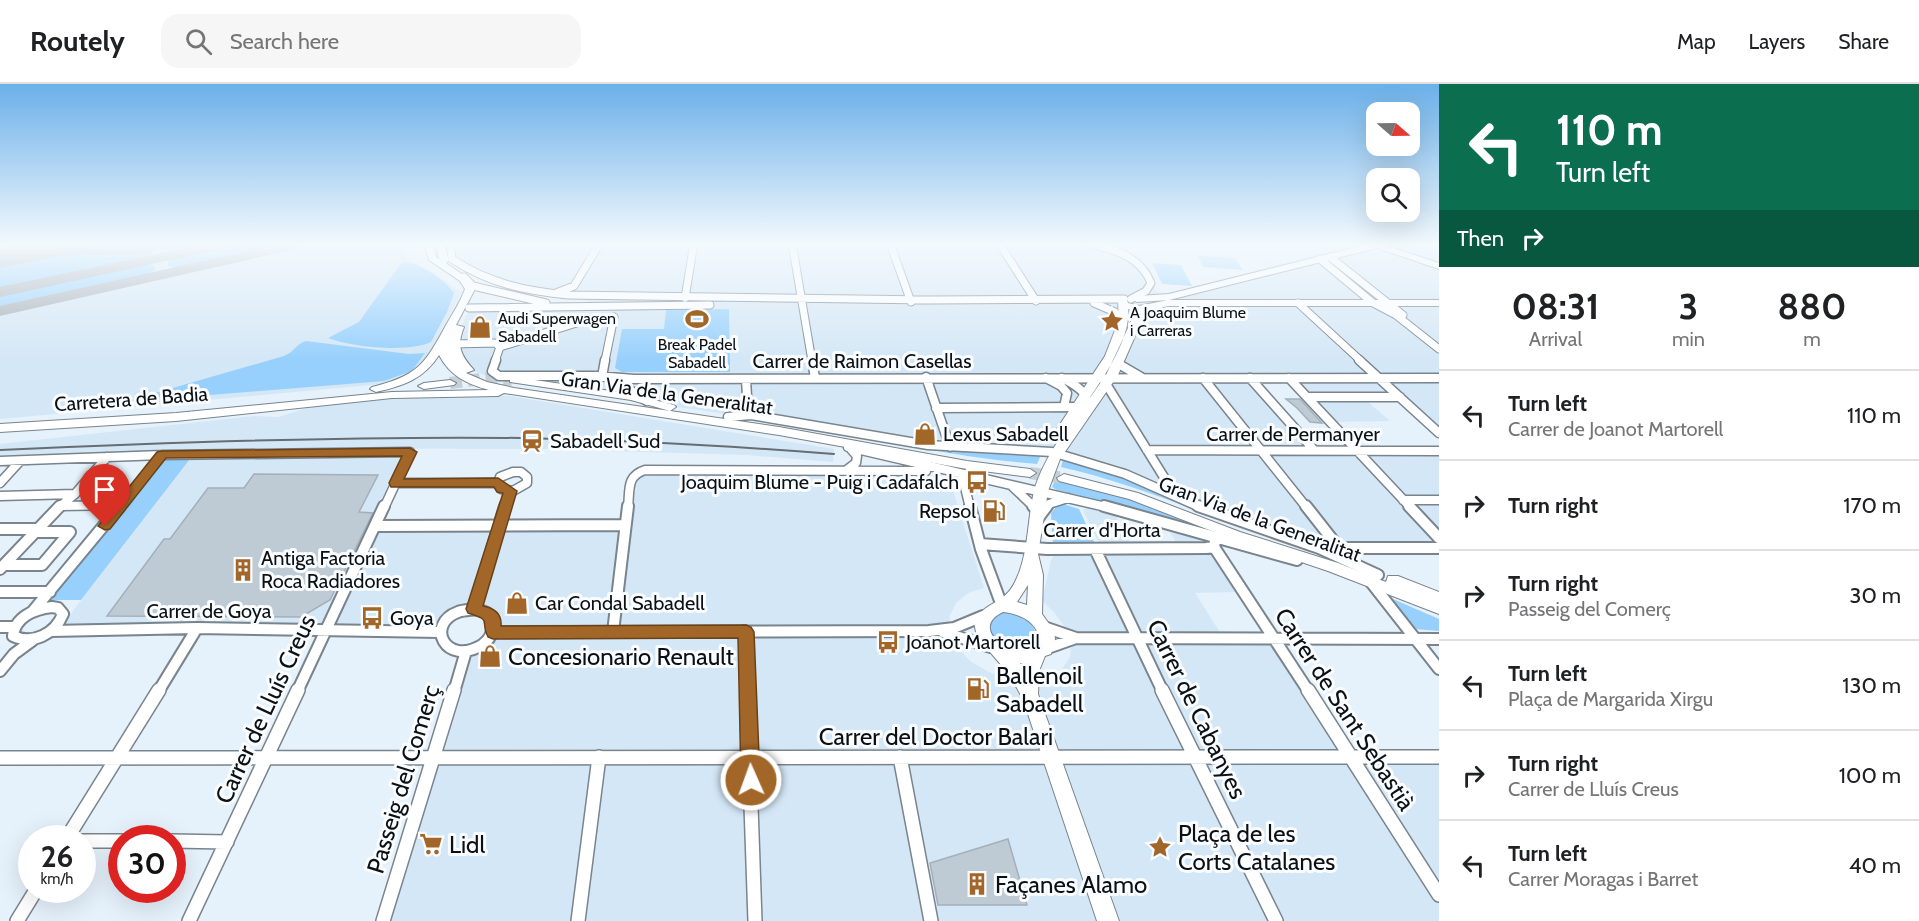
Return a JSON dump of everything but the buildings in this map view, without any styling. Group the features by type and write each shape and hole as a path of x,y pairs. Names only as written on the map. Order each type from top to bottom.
{"street":[{"path":"464,282 469,293 466,304 616,307 796,303 802,301"},
{"path":"470,282 476,286 512,296 569,307"},
{"path":"472,282 476,286"},
{"path":"489,282 518,292 546,297 617,296 911,302 1080,301 1132,304 1225,282"},
{"path":"501,282 551,294 591,297"},
{"path":"551,294 574,286 576,282"},
{"path":"685,298 688,282"},
{"path":"799,282 815,378"},
{"path":"904,282 911,302"},
{"path":"1024,282 1036,301"},
{"path":"1031,697 1031,671 1042,652 1047,635 1039,621 1033,550 1041,490 1054,455 1118,363 1132,304 1146,291 1151,282"},
{"path":"1355,282 1439,349"},
{"path":"1355,282 1377,300 1400,312 1439,342"},
{"path":"1217,284 1238,303"},
{"name":"Gran Via de la Generalitat","path":"450,340 462,365 493,381 831,433 947,457 1032,470 966,466 748,421 496,388 465,377 449,363 444,355 450,340 454,338 466,304 476,286"},
{"path":"574,286 576,291 591,297"},
{"path":"617,296 606,377 647,402"},
{"path":"586,320 591,297"},
{"path":"685,298 699,305"},
{"path":"1089,303 1298,303 1377,300 1439,303"},
{"path":"1080,301 1115,312 1128,323"},
{"path":"1298,303 1439,433"},
{"path":"1400,312 1408,303"},
{"path":"1054,455 1054,444 1070,407 1105,379 1128,323 1132,304"},
{"path":"265,408 401,383 426,369 450,340 495,343 500,347 586,320 613,320"},
{"name":"Carrer de Raimon Casellas","path":"500,347 492,371 497,375 746,378 1439,378"},
{"path":"1118,363 1143,378"},
{"path":"926,377 950,447"},
{"path":"1044,377 1061,386 1067,393 1070,407"},
{"path":"1059,377 1071,382 1085,395 1086,402 1077,423"},
{"path":"746,378 748,421"},
{"path":"1203,378 1339,548"},
{"path":"1250,378 1314,450"},
{"path":"1289,378 1439,538"},
{"path":"1105,379 1175,495"},
{"path":"514,380 647,402 687,411"},
{"path":"265,408 450,382"},
{"path":"265,408 422,393 536,395"},
{"path":"1306,397 1400,397"},
{"path":"936,408 1070,407"},
{"name":"Carretera de Badia","path":"0,428 176,417 265,408"},
{"path":"728,417 944,471 1072,498 1212,544 1369,577"},
{"path":"748,421 950,447 1054,455 1125,474 1238,523 1319,548 1369,577 1439,669"},
{"path":"848,447 854,450 857,456 855,463 848,469"},
{"name":"Carrer de Permanyer","path":"1148,450 1439,451"},
{"name":"Carrer de Lluís Creus","path":"162,454 410,452 189,921"},
{"path":"0,461 162,454"},
{"path":"0,627 14,627 33,611 162,454"},
{"path":"2,567 36,530 75,494 107,457"},
{"path":"0,483 20,461"},
{"path":"613,632 631,479 635,473 645,470 944,471"},
{"path":"509,473 525,474 527,477 526,483 510,491 501,489 498,483 501,477 509,473"},
{"name":"Gran Via de la Generalitat","path":"1064,474 1127,494 1235,535 1439,598"},
{"path":"962,475 980,544 1003,606"},
{"path":"396,483 498,483"},
{"path":"1010,484 1028,499 1037,516"},
{"path":"474,609 510,491"},
{"path":"0,496 75,494"},
{"path":"1037,516 1049,504 1072,498"},
{"path":"1403,500 1439,500"},
{"path":"61,506 122,505"},
{"path":"377,526 625,525"},
{"path":"0,529 70,532 42,565 2,567"},
{"name":"Carrer d'Horta","path":"980,544 1033,550 1212,544"},
{"name":"Carrer de Sant Sebastià","path":"1212,544 1353,758 1439,895"},
{"path":"1319,548 1439,548"},
{"name":"Carrer de Cabanyes","path":"1095,549 1194,757 1276,921"},
{"path":"493,632 929,631 954,628 1003,606 1016,594 1033,550"},
{"name":"Gran Via de la Generalitat","path":"1369,577 1439,608"},
{"path":"0,592 50,592"},
{"path":"1003,606 1021,609 1039,621 1076,638"},
{"path":"0,671 14,654 51,631 62,619 62,611 52,607 33,611"},
{"path":"474,609 487,613 494,620 493,632 482,645 466,651 456,651 446,646 441,641 442,626 454,615 474,609"},
{"path":"982,616 981,630 995,649 1015,669 1031,697 1108,921"},
{"path":"14,627 13,636 19,640 35,639"},
{"path":"75,825 197,628"},
{"name":"Carrer de Goya","path":"51,631 197,628 440,632"},
{"path":"929,631 958,636 1025,658 1076,638 1439,639"},
{"path":"746,632 755,921"},
{"path":"14,654 19,640"},
{"name":"Passeig del Comerç","path":"383,921 466,651"},
{"path":"578,921 599,757"},
{"path":"900,757 931,921"},
{"name":"Carrer del Doctor Balari","path":"0,759 1439,758"},
{"path":"186,841 227,842"},
{"path":"17,921 28,903"}],"shaded area":[{"path":"0,282 447,282 462,292 424,363 416,371 392,383 0,419"},
{"path":"0,282 38,282 0,290"},
{"path":"57,282 116,282 0,309 0,294"},
{"path":"388,282 444,282 454,293 431,342 408,347 380,348 328,338 359,322"},
{"path":"496,282 1155,282 1155,291 1163,294 1210,282 1439,282 1439,433 1400,397 1366,400 1390,421 1330,422 1289,378 1251,378 1314,450 1439,451 1439,543 1367,544 1306,536 1252,520 1116,465 1071,454 1063,460 1041,455 923,446 768,420 500,381 474,371 461,360 456,338 467,314 480,306 584,307 587,300"},
{"path":"1161,282 1190,282 1192,286 1162,284"},
{"path":"729,309 730,372 622,372 615,368 622,329 664,329 666,310"},
{"path":"306,341 409,354 425,353 412,371 384,381 124,402 284,356"},
{"path":"423,396 509,396 834,449 833,462 747,455 543,449 250,448 0,456 0,444 254,416 279,417 309,407"},
{"path":"884,441 995,453 1041,455 1037,464 960,455"},
{"path":"402,454 370,526 625,525 635,473 848,469 950,481 984,588 968,593 956,603 949,623 954,644 971,662 991,673 1029,683 1057,677 1070,657 1071,642 1067,630 1054,612 1042,601 1051,560 1055,554 1103,551 1083,510 1090,506 1114,512 1131,545 1182,551 1166,526 1199,536 1235,592 1195,593 1223,637 1274,638 1353,758 1439,757 1439,921 383,921 466,651 489,639 487,613 463,611 440,632 59,629 190,459"},
{"path":"164,459 190,459 81,600 49,600"},
{"path":"1063,460 1113,473 1266,535 1139,489 1061,467"},
{"path":"1056,479 1109,491 1256,545 1057,490 1052,487"},
{"path":"1063,504 1079,509 1096,546 1053,545 1051,513"},
{"path":"1386,596 1439,619 1439,631 1414,629"},
{"path":"1003,611 1018,615 1028,621 1034,629 1036,637 1027,648 1018,650 1006,648 990,636 990,617"}],"taxiway":[{"path":"0,292 47,282"},
{"path":"0,311 129,282"}],"tunnel":[{"path":"450,383 490,378 512,380"},
{"path":"1030,473 1064,478"}],"railway":[{"path":"0,450 261,440 521,438 639,442 834,454"}],"place":[{"name":"Break Padel Sabadell","path":"697,319"},
{"name":"A Joaquim Blume i Carreras","path":"1112,321"},
{"name":"Audi Superwagen Sabadell","path":"480,327"},
{"name":"Lexus Sabadell","path":"925,434"},
{"name":"Sabadell Sud","path":"532,441"},
{"name":"Joaquim Blume - Puig i Cadafalch","path":"977,482"},
{"name":"Repsol","path":"994,511"},
{"name":"Antiga Factoria Roca Radiadores","path":"243,570"},
{"name":"Car Condal Sabadell","path":"517,603"},
{"name":"Goya","path":"372,618"},
{"name":"Joanot Martorell","path":"888,642"},
{"name":"Concesionario Renault","path":"490,656"},
{"name":"Ballenoil Sabadell","path":"978,689"},
{"name":"Lidl","path":"431,844"},
{"name":"Plaça de les Corts Catalanes","path":"1160,847"},
{"name":"Façanes Alamo","path":"977,884"}],"route":[{"path":"105,526 162,454 410,452 396,483 498,483 501,489 510,491 474,609 487,613 494,620 493,632 746,632 751,780"}]}
